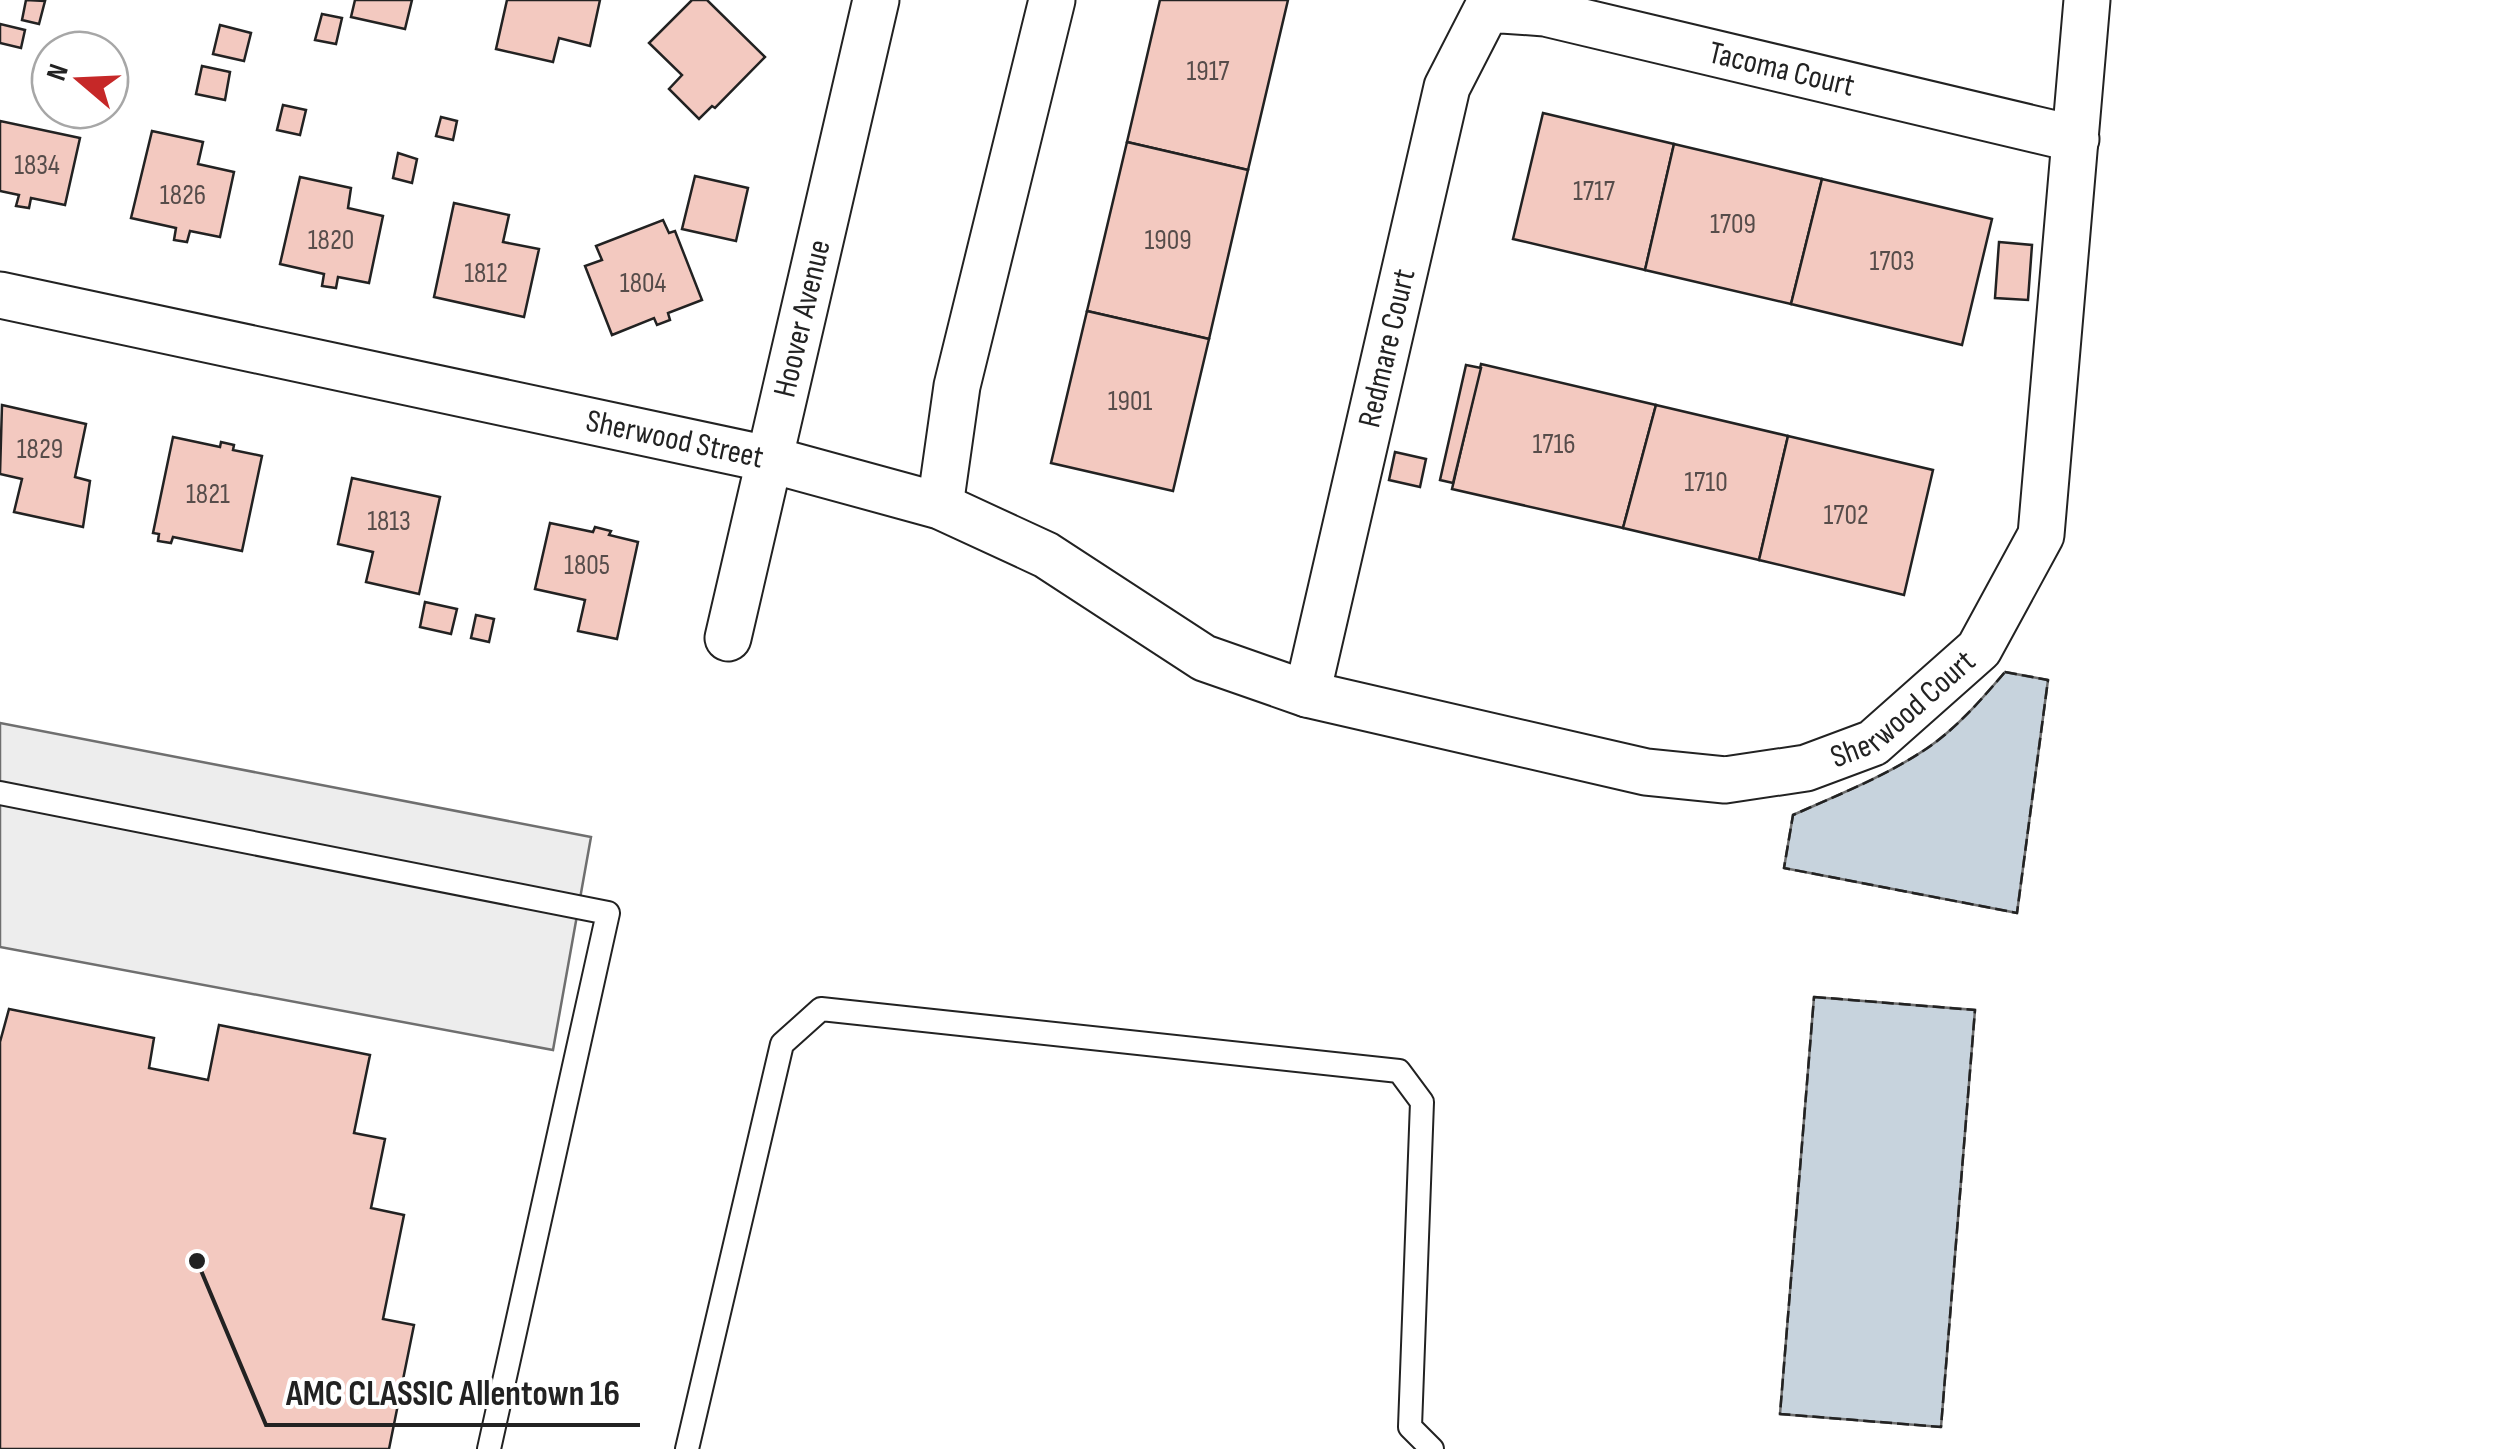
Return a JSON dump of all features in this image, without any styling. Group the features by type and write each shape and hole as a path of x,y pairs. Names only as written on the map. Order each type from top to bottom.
{"street":[{"name":"Hoover Avenue","path":"728,638 876,0"},
{"path":"940,506 957,386 1052,0"},
{"name":"Sherwood Court","path":"1307,694 1646,772 1725,780 1806,768 1873,743 1978,649 2040,535 2087,0"},
{"name":"Tacoma Court","path":"1487,10 1545,13 2076,139"},
{"name":"Redmare Court","path":"1307,694 1447,87 1487,10"},
{"name":"Sherwood Street","path":"0,295 768,459 940,506 1046,556 1204,658 1307,694"}],"lane":[{"path":"0,793 608,913 489,1449"},
{"path":"686,1449 782,1044 820,1009 1399,1071 1422,1102 1410,1428 1432,1449"}],"shaded area":[{"path":"2005,672 2048,680 2017,913 1784,868 1793,815 1926,749 1958,723"},
{"path":"0,723 591,837 553,1050 0,947"},
{"path":"1814,997 1975,1010 1941,1427 1780,1414"}],"building":[{"path":"26,0 45,1 39,24 22,20"},
{"path":"355,0 412,0 405,29 351,17"},
{"path":"507,0 600,0 590,46 559,38 553,62 496,49"},
{"path":"692,0 707,0 765,57 699,119 669,89 682,75 649,43"},
{"path":"1160,0 1288,0 1248,170 1127,142"},
{"path":"322,14 342,18 336,44 315,40"},
{"path":"0,24 25,30 21,48 0,43"},
{"path":"220,25 251,33 244,61 213,54"},
{"path":"202,66 230,72 225,100 196,94"},
{"path":"283,105 306,110 300,135 277,130"},
{"path":"1543,113 1674,144 1645,270 1513,239"},
{"path":"441,117 457,121 453,140 436,136"},
{"path":"0,121 80,138 65,205 31,198 29,208 16,206 19,195 0,191"},
{"path":"152,131 203,142 198,164 234,172 220,237 190,231 187,242 174,240 176,228 131,218"},
{"path":"1127,142 1248,170 1209,339 1087,311"},
{"path":"1674,144 1822,179 1791,304 1645,270"},
{"path":"398,153 417,159 412,183 393,178"},
{"path":"695,176 748,188 736,241 682,229"},
{"path":"300,177 351,188 348,208 383,216 369,283 338,277 336,288 322,286 324,274 280,264"},
{"path":"1822,179 1992,219 1962,345 1791,304"},
{"path":"454,203 509,215 503,242 539,249 524,317 434,297"},
{"path":"663,220 669,233 675,231 702,300 668,313 670,320 657,325 654,318 612,335 585,266 602,260 596,246"},
{"path":"1999,242 2032,245 2028,300 1995,298"},
{"path":"1087,311 1209,339 1173,491 1051,463"},
{"path":"1481,364 1656,405 1623,528 1452,489"},
{"path":"1466,365 1481,368 1453,483 1440,480"},
{"path":"2,405 86,424 75,477 90,481 83,527 14,512 22,479 0,474"},
{"path":"1656,405 1788,436 1759,560 1623,528"},
{"path":"1788,436 1933,470 1904,595 1759,560"},
{"path":"173,437 220,447 221,442 234,445 233,450 262,456 242,551 173,537 171,543 158,541 159,534 153,533"},
{"path":"1395,452 1426,459 1420,487 1389,480"},
{"path":"352,478 440,497 419,594 366,582 373,552 338,544"},
{"path":"550,523 593,532 595,527 638,542 617,639 578,631 585,600 535,589"},
{"path":"425,602 457,609 451,634 420,627"},
{"path":"476,615 494,619 489,642 471,638"},
{"path":"9,1009 154,1038 149,1068 208,1080 219,1025 370,1055 354,1133 385,1139 371,1208 404,1215 383,1319 414,1325 389,1449 0,1449 0,1042"}],"fence":[{"path":"2005,672 2048,680 2017,913 1784,868 1793,815 1926,749 1958,723 2005,672"},
{"path":"1814,997 1975,1010 1941,1427 1780,1414 1814,997"}],"place":[{"name":"AMC CLASSIC Allentown 16","path":"197,1261"}]}
